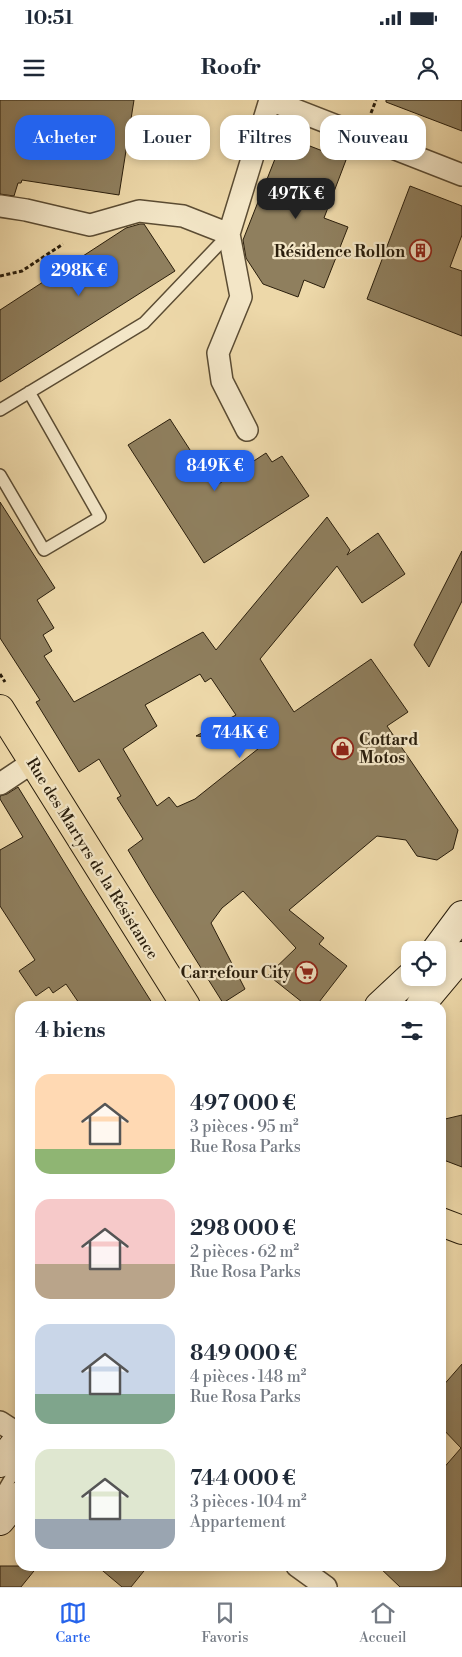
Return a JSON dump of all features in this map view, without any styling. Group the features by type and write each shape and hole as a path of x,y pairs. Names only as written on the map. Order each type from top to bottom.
{"main road":[{"name":"Rue des Martyrs de la Résistance","path":"0,709 183,1001"},
{"path":"443,941 462,915"},
{"path":"424,1001 462,956"},
{"path":"384,1001 401,985"},
{"path":"446,1224 462,1230"},
{"path":"0,1463 15,1443"},
{"path":"0,1521 15,1502"}],"street":[{"path":"247,430 222,381 218,353 241,297 229,234 270,100 462,175"},
{"path":"0,206 90,225 139,211 183,216 229,234"},
{"path":"0,784 33,762"},
{"path":"0,1422 15,1432"},
{"path":"305,1571 326,1587"}],"lane":[{"path":"0,410 144,323 229,234"},
{"path":"0,475 44,550 100,517 29,392"},
{"path":"0,1496 15,1470"}],"path":[{"path":"0,276 22,271 90,225"}],"building":[{"path":"0,100 134,100 132,115 125,115 125,157 119,195 22,180 21,183 18,183 14,196 0,194"},
{"path":"386,100 462,100 462,131 426,117 426,115 420,115 386,102"},
{"path":"310,146 320,150 320,160 346,160 324,218 348,227 324,288 304,280 298,297 263,284 246,258 243,240 275,160 310,160"},
{"name":"Résidence Rollon","path":"410,186 462,206 462,235 450,267 462,271 462,336 367,299"},
{"path":"144,224 175,271 0,382 0,310 126,228"},
{"path":"170,419 214,487 266,453 272,462 282,456 309,496 204,563 128,445"},
{"path":"0,502 55,588 37,600 54,628 43,635 52,651 44,656 74,702 203,632 216,650 327,517 350,550 347,555 378,533 405,574 362,603 337,566 260,659 294,712 371,659 408,712 387,726 458,830 453,849 437,860 417,856 406,840 377,836 289,910 324,938 319,944 347,966 320,1001 301,1001 268,975 296,948 243,891 222,908 211,923 245,989 226,1001 222,1001 128,850 143,839 117,798 121,796 99,759 79,772 36,702 40,700 0,638","holes":["200,674 205,682 211,678 236,715 196,736 268,741 195,799 177,807 169,797 157,806 123,749 157,726 145,705"]},
{"path":"462,551 462,601 429,667 414,645"},
{"path":"18,787 151,1001 78,1001 66,984 53,993 49,987 36,996 19,971 35,960 0,906 0,850 23,837 0,799 0,796"},
{"path":"462,1115 462,1167 446,1161 446,1119"},
{"path":"462,1364 462,1587 400,1587 383,1571 446,1571 446,1465 461,1448 446,1432 446,1382"},
{"path":"0,1566 15,1566 15,1571 34,1571 21,1587 0,1587"},
{"path":"103,1571 144,1571 131,1587 122,1587"}],"place":[{"name":"Résidence Rollon","path":"421,251"},
{"name":"Cottard Motos","path":"343,748"},
{"name":"Carrefour City","path":"307,972"}]}
